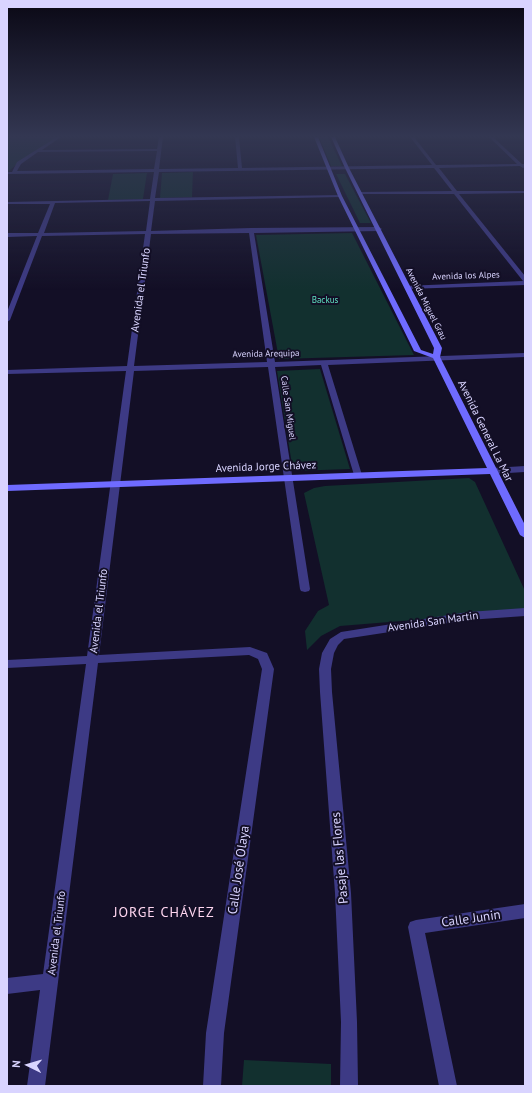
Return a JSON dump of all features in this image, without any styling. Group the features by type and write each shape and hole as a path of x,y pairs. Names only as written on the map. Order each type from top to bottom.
{"street":[{"name":"Avenida el Triunfo","path":"36,1086 154,188"},
{"name":"Avenida Miguel Grau","path":"337,188 418,351 436,357 438,348 357,188"},
{"path":"451,188 525,280"},
{"path":"360,193 525,192"},
{"path":"7,203 340,196"},
{"path":"7,320 54,202"},
{"path":"7,235 379,229"},
{"name":"Calle San Miguel","path":"251,230 305,589"},
{"name":"Avenida los Alpes","path":"407,287 525,284"},
{"name":"Avenida Arequipa","path":"7,372 324,363 436,357 525,355"},
{"name":"Avenida General La Mar","path":"436,357 525,535"},
{"path":"324,363 358,475"},
{"name":"Avenida Jorge Chávez","path":"7,488 525,469"},
{"name":"Avenida San Martin","path":"342,636 468,616 525,612"},
{"name":"Pasaje las Flores","path":"342,636 334,642 328,653 325,669 343,894 349,1022 349,1086"},
{"name":"Calle José Olaya","path":"92,660 250,651 263,656 268,669 215,1033 212,1086"},
{"path":"7,664 92,660"},
{"name":"Calle Junin","path":"448,1086 416,927 525,911"},
{"path":"7,986 50,981"}],"green space":[{"path":"110,188 145,188 143,199 108,200"},
{"path":"161,188 192,188 192,197 160,198"},
{"path":"343,188 352,188 371,223 360,223"},
{"name":"Backus","path":"352,233 414,355 279,359 256,235"},
{"path":"320,369 350,469 293,471 277,371"},
{"path":"469,478 475,482 525,591 525,611 340,626 321,636 307,650 305,631 318,611 329,605 304,493 314,488 325,486"},
{"path":"244,1060 331,1064 331,1086 242,1086"}],"district":[{"name":"JORGE CHÁVEZ","path":"164,913"}]}
